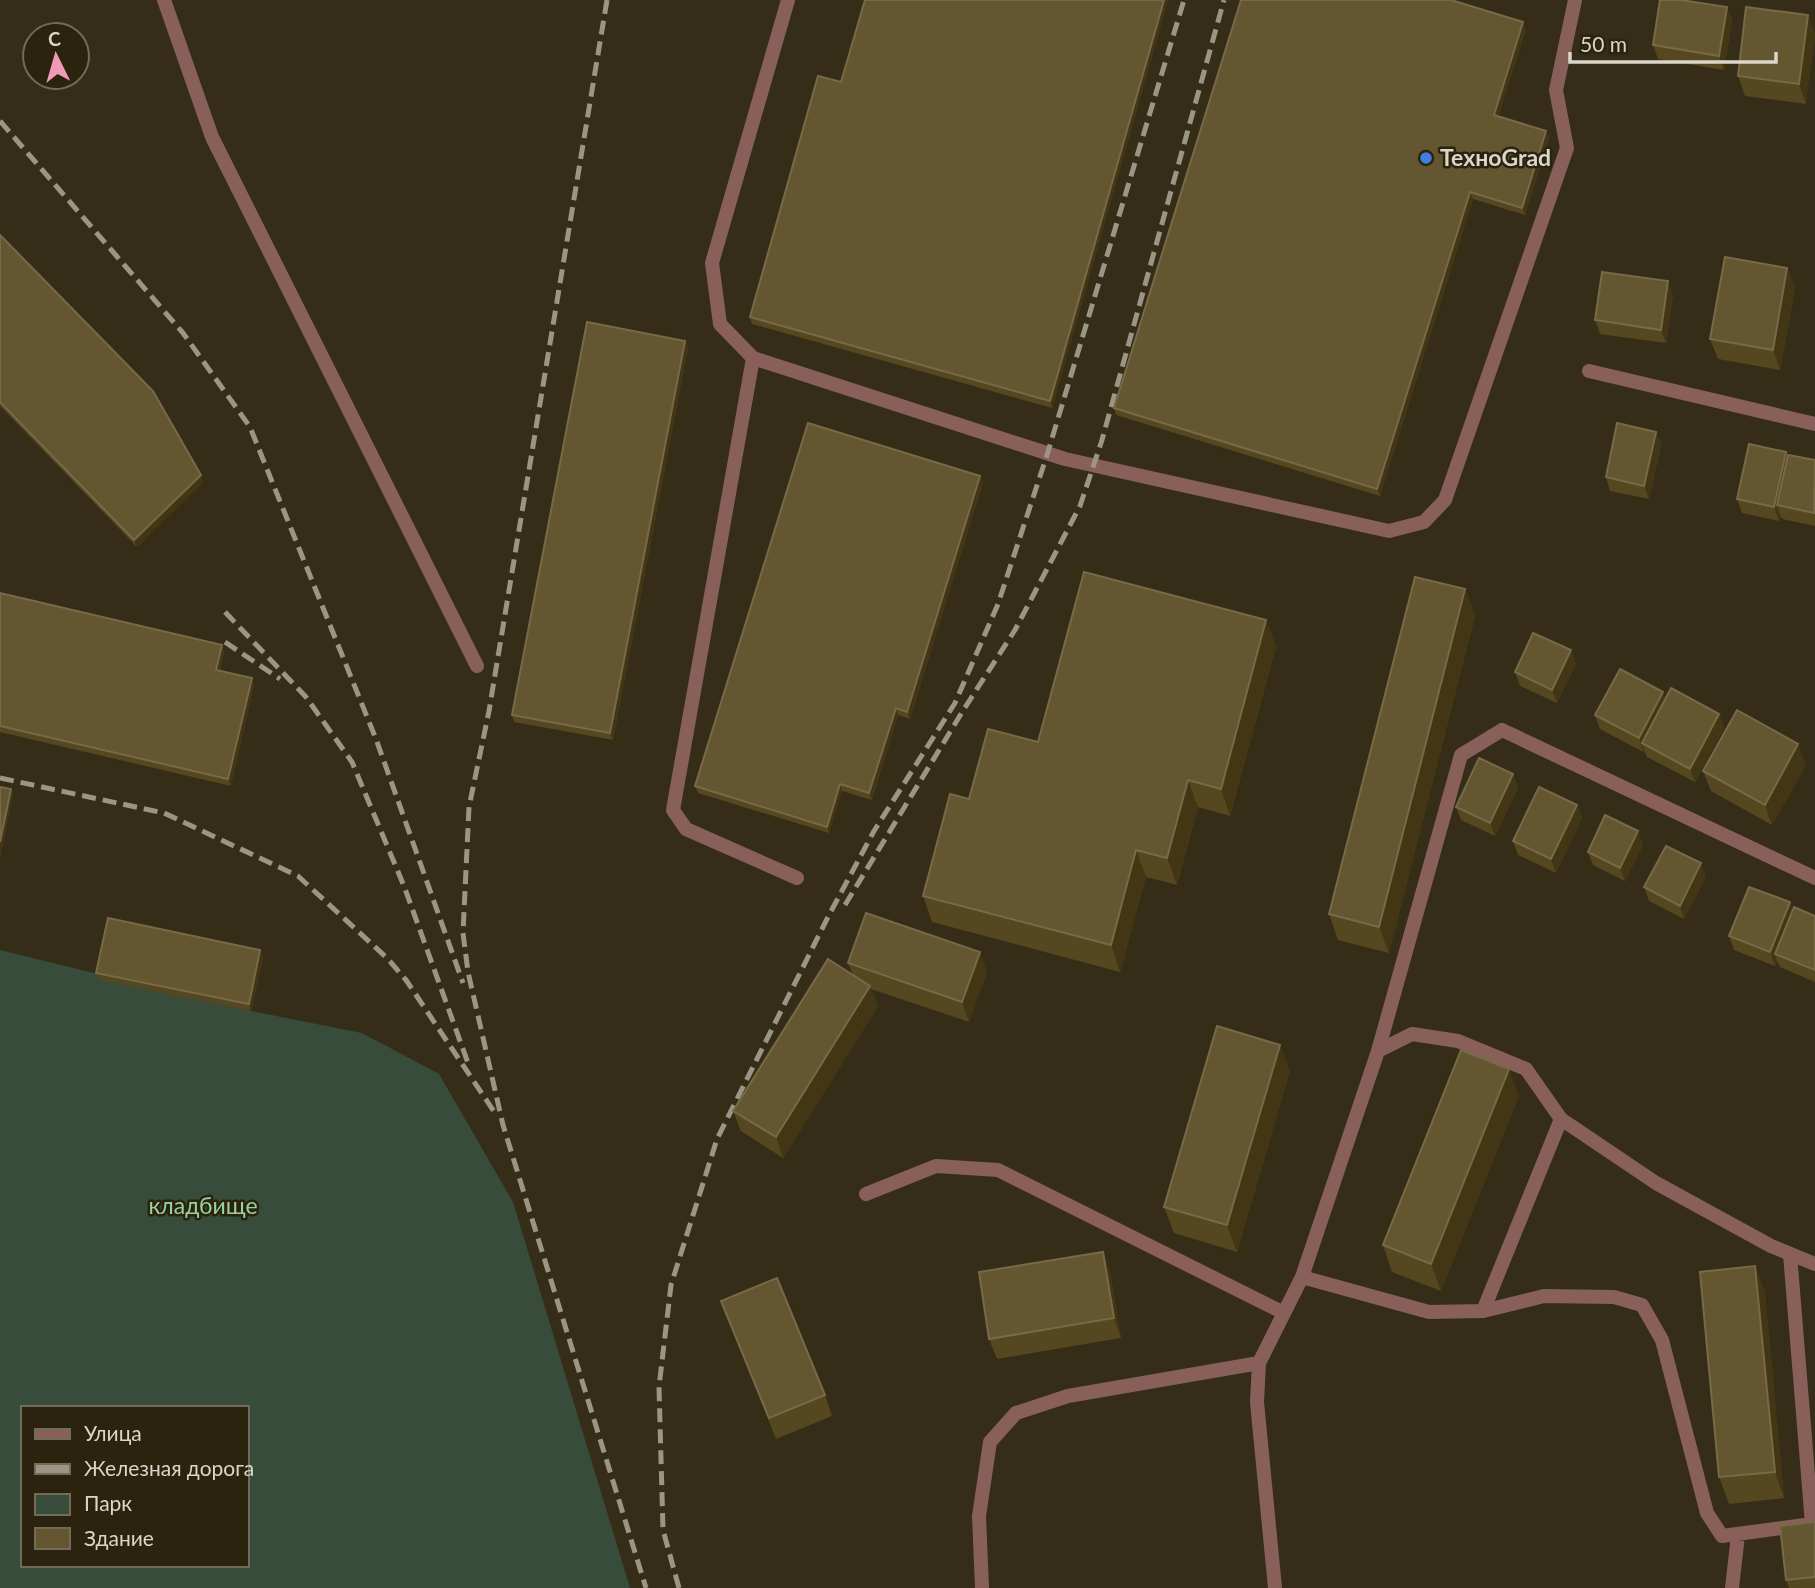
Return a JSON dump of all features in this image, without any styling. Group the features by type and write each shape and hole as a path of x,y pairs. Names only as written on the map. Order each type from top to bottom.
{"street":[{"path":"164,0 212,137 477,666"},
{"path":"788,0 712,263 720,324 753,358 1065,459 1389,531 1424,522 1445,500 1567,148 1556,90 1575,0"},
{"path":"753,358 673,810 686,829 797,878"},
{"path":"1588,372 1815,424"},
{"path":"1275,1588 1256,1402 1259,1363 1302,1276 1378,1051 1461,755 1502,730 1815,878"},
{"path":"1378,1051 1412,1034 1458,1041 1526,1069 1561,1119 1656,1183 1771,1246 1815,1264"},
{"path":"1483,1311 1561,1119"},
{"path":"866,1194 936,1167 998,1170 1284,1313"},
{"path":"1302,1276 1429,1312 1483,1311 1544,1296 1614,1297 1642,1305 1662,1340 1707,1513 1722,1536 1814,1524 1790,1254"},
{"path":"982,1588 979,1516 990,1442 1016,1413 1068,1396 1259,1363"},
{"path":"1732,1588 1738,1535"}],"green space":[{"name":"кладбище","path":"0,950 241,1009 362,1033 439,1074 513,1202 630,1588 0,1588"}],"building":[{"path":"865,0 1164,0 1050,401 750,317 818,76 841,82"},
{"path":"1241,0 1451,0 1523,22 1494,115 1546,131 1522,208 1470,192 1377,489 1114,408"},
{"path":"1660,0 1681,0 1727,7 1719,56 1653,45"},
{"path":"1746,7 1808,15 1799,84 1738,76"},
{"path":"0,235 153,391 201,475 134,540 0,402"},
{"path":"1725,257 1787,268 1773,350 1710,339"},
{"path":"1602,272 1668,281 1661,330 1595,320"},
{"path":"587,322 685,341 610,733 512,715"},
{"path":"808,423 980,476 907,712 896,708 869,793 840,784 827,827 695,786"},
{"path":"1617,423 1656,432 1644,486 1606,477"},
{"path":"1749,444 1786,452 1774,507 1737,499"},
{"path":"1788,455 1815,460 1814,513 1777,505"},
{"path":"1084,572 1266,620 1221,789 1188,780 1167,858 1136,850 1111,945 923,896 950,794 969,799 988,729 1038,742"},
{"path":"1415,577 1465,589 1379,927 1329,914"},
{"path":"0,593 222,645 216,670 252,678 228,779 0,726"},
{"path":"1533,633 1571,650 1552,690 1515,672"},
{"path":"1620,669 1663,692 1639,738 1595,715"},
{"path":"1671,688 1719,714 1690,769 1642,743"},
{"path":"1737,710 1798,744 1765,805 1703,771"},
{"path":"1479,758 1513,774 1490,823 1456,807"},
{"path":"0,787 11,789 0,842"},
{"path":"1539,787 1577,805 1551,859 1513,841"},
{"path":"1605,815 1638,831 1620,868 1588,852"},
{"path":"1666,846 1701,863 1680,906 1644,887"},
{"path":"1749,887 1790,902 1770,952 1729,936"},
{"path":"1794,907 1815,916 1815,970 1775,954"},
{"path":"866,913 980,952 962,1002 848,963"},
{"path":"108,918 260,950 249,1004 96,973"},
{"path":"828,959 870,986 776,1137 733,1111"},
{"path":"1217,1026 1280,1045 1227,1225 1164,1207"},
{"path":"1461,1050 1509,1069 1431,1264 1383,1245"},
{"path":"1103,1252 1114,1318 989,1339 979,1272"},
{"path":"1755,1266 1775,1472 1719,1477 1700,1272"},
{"path":"777,1278 825,1395 769,1418 721,1301"},
{"path":"1815,1522 1815,1577 1786,1580 1780,1526"}],"railway":[{"path":"607,0 489,711 469,807 463,933 468,972 503,1125 646,1588"},
{"path":"679,1588 663,1530 659,1387 671,1285 717,1139 874,831 955,703 998,604 1047,455 1184,0"},
{"path":"845,905 1015,630 1080,506 1102,440 1224,0"},
{"path":"0,121 183,333 250,427 376,739 463,983"},
{"path":"225,612 306,697 352,762 404,886 468,1063"},
{"path":"225,642 280,679"},
{"path":"0,778 164,813 298,876 388,959 406,980 497,1116"}],"place":[{"name":"ТехноGrad","path":"1426,158"}]}
